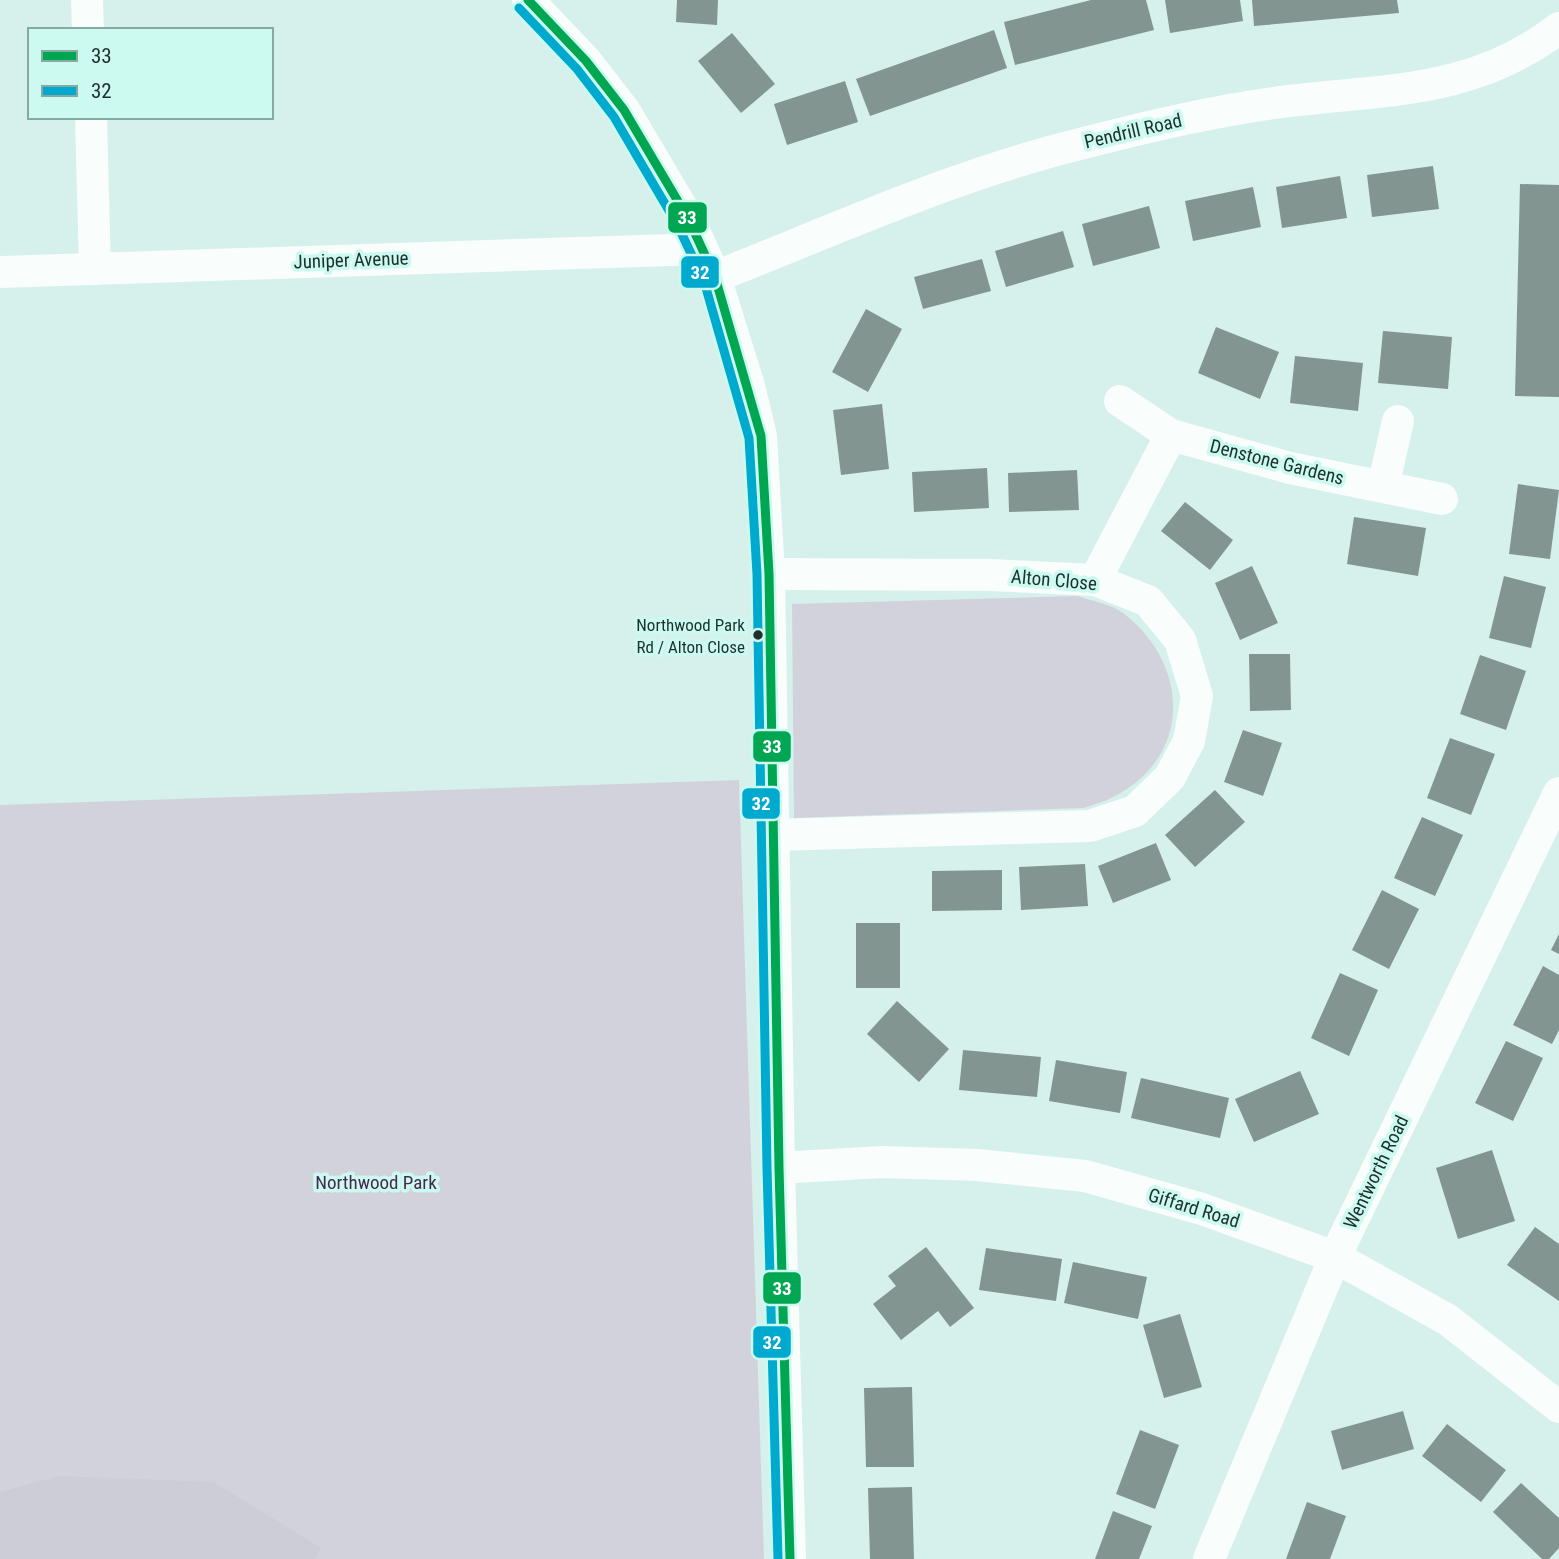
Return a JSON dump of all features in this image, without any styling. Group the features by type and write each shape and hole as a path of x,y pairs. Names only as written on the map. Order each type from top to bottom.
{"street":[{"path":"88,0 88,28"},
{"path":"536,3 624,110 689,220 715,277 749,386 761,436 769,573 779,1168 790,1559"},
{"name":"Pendrill Road","path":"715,277 976,173 1076,145 1197,117 1288,101 1404,91 1458,79 1513,58 1559,28"},
{"path":"91,119 95,269"},
{"name":"Juniper Avenue","path":"0,272 702,249"},
{"name":"Denstone Gardens","path":"1120,401 1171,435 1290,468 1442,499"},
{"path":"1383,487 1398,421"},
{"path":"1095,580 1171,435"},
{"name":"Alton Close","path":"769,573 990,575 1095,580 1148,601 1180,640 1197,696 1189,741 1170,777 1135,811 1090,826 774,835"},
{"name":"Wentworth Road","path":"1209,1559 1335,1257 1559,793"},
{"name":"Giffard Road","path":"779,1168 896,1162 977,1165 1085,1176 1202,1209 1335,1257 1448,1320 1559,1407"}],"green space":[{"path":"1078,596 1123,613 1145,634 1161,658 1170,683 1173,709 1169,735 1158,759 1139,780 1110,799 1083,808 794,818 792,604"},
{"name":"Northwood Park","path":"739,780 764,1559 0,1559 0,805"}],"shaded area":[{"path":"59,1476 214,1482 321,1548 315,1559 0,1559 0,1492"}],"building":[{"path":"677,0 718,0 717,25 676,22"},
{"path":"1091,0 1146,0 1154,30 1015,65 1004,22"},
{"path":"1165,0 1240,0 1243,21 1170,33"},
{"path":"1252,0 1397,0 1399,13 1254,26"},
{"path":"994,30 1007,68 870,116 856,79"},
{"path":"732,33 775,84 741,113 698,61"},
{"path":"845,81 858,122 787,145 774,104"},
{"path":"1433,166 1439,209 1372,217 1367,175"},
{"path":"1340,176 1347,218 1282,228 1276,187"},
{"path":"1520,184 1559,185 1559,397 1515,396"},
{"path":"1253,187 1261,227 1193,241 1185,201"},
{"path":"1149,206 1160,248 1093,266 1082,224"},
{"path":"1063,231 1074,267 1006,287 995,251"},
{"path":"982,259 991,291 923,309 914,277"},
{"path":"866,309 902,329 868,392 832,372"},
{"path":"1216,327 1279,352 1260,399 1198,373"},
{"path":"1383,331 1452,337 1448,389 1378,383"},
{"path":"1295,356 1363,363 1358,411 1290,403"},
{"path":"882,404 889,469 841,475 833,410"},
{"path":"987,468 989,508 914,512 912,472"},
{"path":"1077,470 1079,510 1009,512 1008,473"},
{"path":"1518,484 1559,490 1550,559 1509,554"},
{"path":"1185,502 1233,540 1210,570 1161,531"},
{"path":"1354,517 1426,528 1418,576 1347,564"},
{"path":"1252,566 1278,623 1240,640 1215,583"},
{"path":"1504,576 1546,587 1531,648 1489,638"},
{"path":"1249,654 1290,654 1291,710 1250,711"},
{"path":"1480,655 1526,671 1506,730 1460,714"},
{"path":"1243,730 1282,743 1263,796 1224,782"},
{"path":"1450,738 1495,754 1471,815 1427,798"},
{"path":"1215,790 1245,822 1195,867 1165,835"},
{"path":"1422,817 1463,835 1435,896 1394,878"},
{"path":"1156,843 1171,880 1113,903 1098,866"},
{"path":"1085,864 1088,906 1021,910 1019,867"},
{"path":"1002,870 1002,910 932,911 932,871"},
{"path":"1382,890 1419,909 1389,969 1352,950"},
{"path":"856,923 900,923 900,988 856,988"},
{"path":"1559,934 1559,954 1551,950"},
{"path":"1543,966 1559,975 1559,1030 1552,1044 1513,1025"},
{"path":"1340,973 1378,990 1349,1056 1311,1038"},
{"path":"897,1001 949,1049 919,1082 867,1034"},
{"path":"1506,1041 1543,1058 1513,1121 1475,1103"},
{"path":"963,1050 1041,1057 1037,1097 959,1090"},
{"path":"1056,1060 1127,1072 1120,1113 1049,1101"},
{"path":"1300,1071 1319,1114 1254,1142 1235,1099"},
{"path":"1141,1078 1229,1098 1220,1138 1131,1118"},
{"path":"1492,1150 1515,1221 1458,1239 1436,1168"},
{"path":"1535,1227 1559,1244 1559,1301 1507,1265"},
{"path":"926,1247 974,1308 950,1327 938,1311 901,1340 873,1304 896,1286 888,1276"},
{"path":"986,1248 1062,1259 1056,1301 979,1290"},
{"path":"1073,1262 1147,1277 1138,1319 1064,1303"},
{"path":"1180,1314 1202,1387 1164,1398 1143,1325"},
{"path":"912,1387 914,1467 866,1467 864,1388"},
{"path":"1403,1411 1414,1449 1342,1470 1331,1431"},
{"path":"1447,1424 1506,1470 1481,1502 1422,1456"},
{"path":"1140,1430 1179,1445 1155,1509 1116,1494"},
{"path":"1521,1483 1559,1518 1559,1548 1549,1559 1542,1559 1493,1512"},
{"path":"912,1487 914,1559 870,1559 868,1488"},
{"path":"1307,1502 1346,1516 1330,1559 1286,1559"},
{"path":"1113,1511 1152,1526 1139,1559 1095,1559"}],"transit line":[{"name":"33","path":"528,0 586,61 624,110 689,220 715,277 761,436 769,574 779,1168 790,1559"},
{"name":"32","path":"519,8 577,69 614,117 678,226 704,281 749,438 757,574 767,1168 778,1559"}],"place":[{"name":"Northwood Park Rd / Alton Close","path":"758,635"}]}
